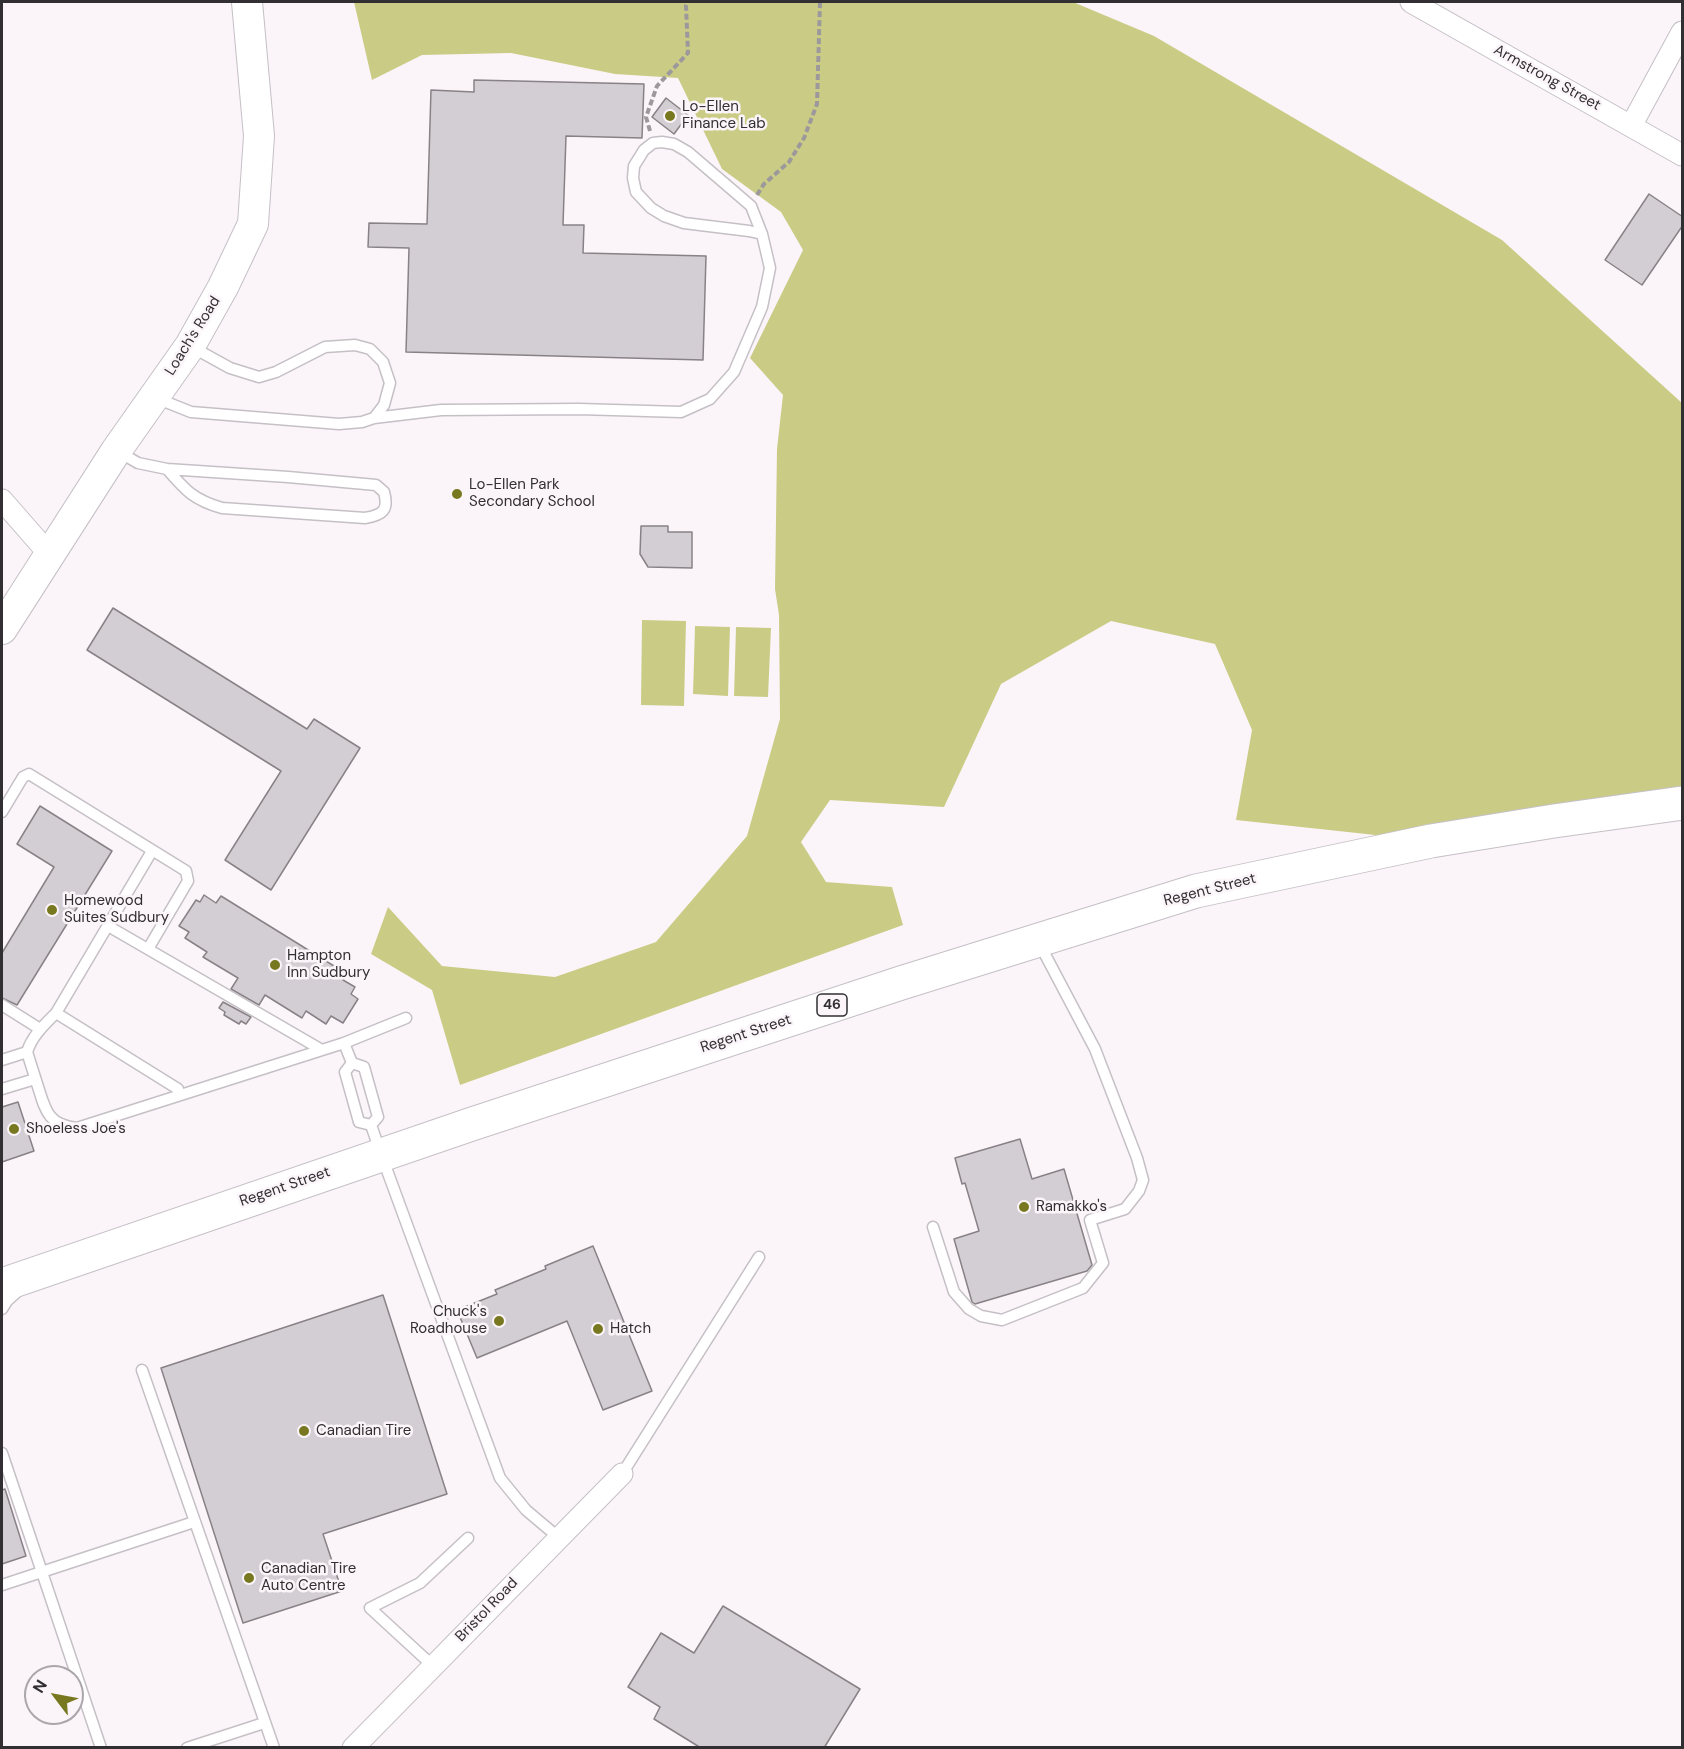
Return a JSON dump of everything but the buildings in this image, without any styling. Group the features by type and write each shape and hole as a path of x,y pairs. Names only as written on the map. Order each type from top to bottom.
{"main road":[{"name":"Regent Street","path":"2,1285 38,1273 376,1139 879,990 1196,891 1431,841 1683,803"}],"street":[{"name":"Loach's Road","path":"2,629 116,451 189,346 223,287 253,224 259,136 247,2"},
{"name":"Armstrong Street","path":"1411,2 1683,155"},
{"path":"1631,126 1683,32"},
{"path":"2,500 51,555"},
{"name":"Bristol Road","path":"353,1748 622,1474"}],"lane":[{"path":"153,397 191,412 339,424 441,410 579,409 681,412 711,399 734,372 762,307 770,268 762,234 751,206 688,152 674,144 653,143 644,150 634,166 633,178 636,192 651,208 664,216 684,223 762,234"},
{"path":"189,346 230,368 259,377 276,372 325,347 355,345 370,349 383,362 390,382 384,405 374,418"},
{"path":"116,451 138,463 167,469 376,485 384,492 385,506 381,514 365,518 222,508 205,503 188,492 167,469"},
{"path":"2,812 23,777 29,774 186,871 188,881 148,949"},
{"path":"152,851 56,1013 29,1044 27,1052 45,1111 55,1122 76,1128 344,1043 406,1018"},
{"path":"108,926 322,1050"},
{"path":"933,1227 954,1292 969,1309 981,1316 1002,1320 1083,1288 1103,1263 1090,1220 1125,1209 1139,1191 1143,1180 1137,1158 1095,1049 1037,940"},
{"path":"2,1005 40,1029"},
{"path":"56,1013 178,1089 179,1095"},
{"path":"344,1043 352,1063 364,1067 378,1117 376,1139"},
{"path":"2,1060 27,1052"},
{"path":"352,1063 345,1072 359,1122 376,1139 500,1478 526,1510 558,1537"},
{"path":"2,1089 36,1079"},
{"path":"622,1474 759,1257"},
{"path":"2,1309 7,1301 38,1273"},
{"path":"142,1370 274,1748"},
{"path":"2,1453 101,1748"},
{"path":"2,1585 194,1522"},
{"path":"433,1666 370,1608 420,1583 468,1538"},
{"path":"187,1748 264,1723"}],"path":[{"path":"653,143 646,117 657,86 688,53 686,6 688,2"},
{"path":"751,206 764,184 789,162 804,138 817,104 820,2"}],"green space":[{"path":"354,2 1073,2 1154,36 1502,240 1682,403 1682,803 1431,841 1236,820 1252,730 1215,644 1111,621 1001,684 944,807 830,800 801,842 826,882 892,887 903,925 460,1085 432,990 371,954 388,907 442,966 555,977 656,942 747,836 780,719 779,615 775,589 777,449 783,395 750,358 803,250 781,212 722,169 678,78 615,74 511,53 422,55 372,80"},
{"path":"642,620 686,621 684,706 641,705"},
{"path":"695,626 730,627 728,696 693,694"},
{"path":"736,627 771,628 768,697 734,696"}],"place":[{"name":"Lo-Ellen Finance Lab","path":"670,116"},
{"name":"Lo-Ellen Park Secondary School","path":"457,494"},
{"name":"Homewood Suites Sudbury","path":"52,910"},
{"name":"Hampton Inn Sudbury","path":"275,965"},
{"name":"Shoeless Joe's","path":"14,1129"},
{"name":"Ramakko's","path":"1024,1207"},
{"name":"Chuck's Roadhouse","path":"499,1321"},
{"name":"Hatch","path":"598,1329"},
{"name":"Canadian Tire","path":"304,1431"},
{"name":"Canadian Tire Auto Centre","path":"249,1578"}]}
